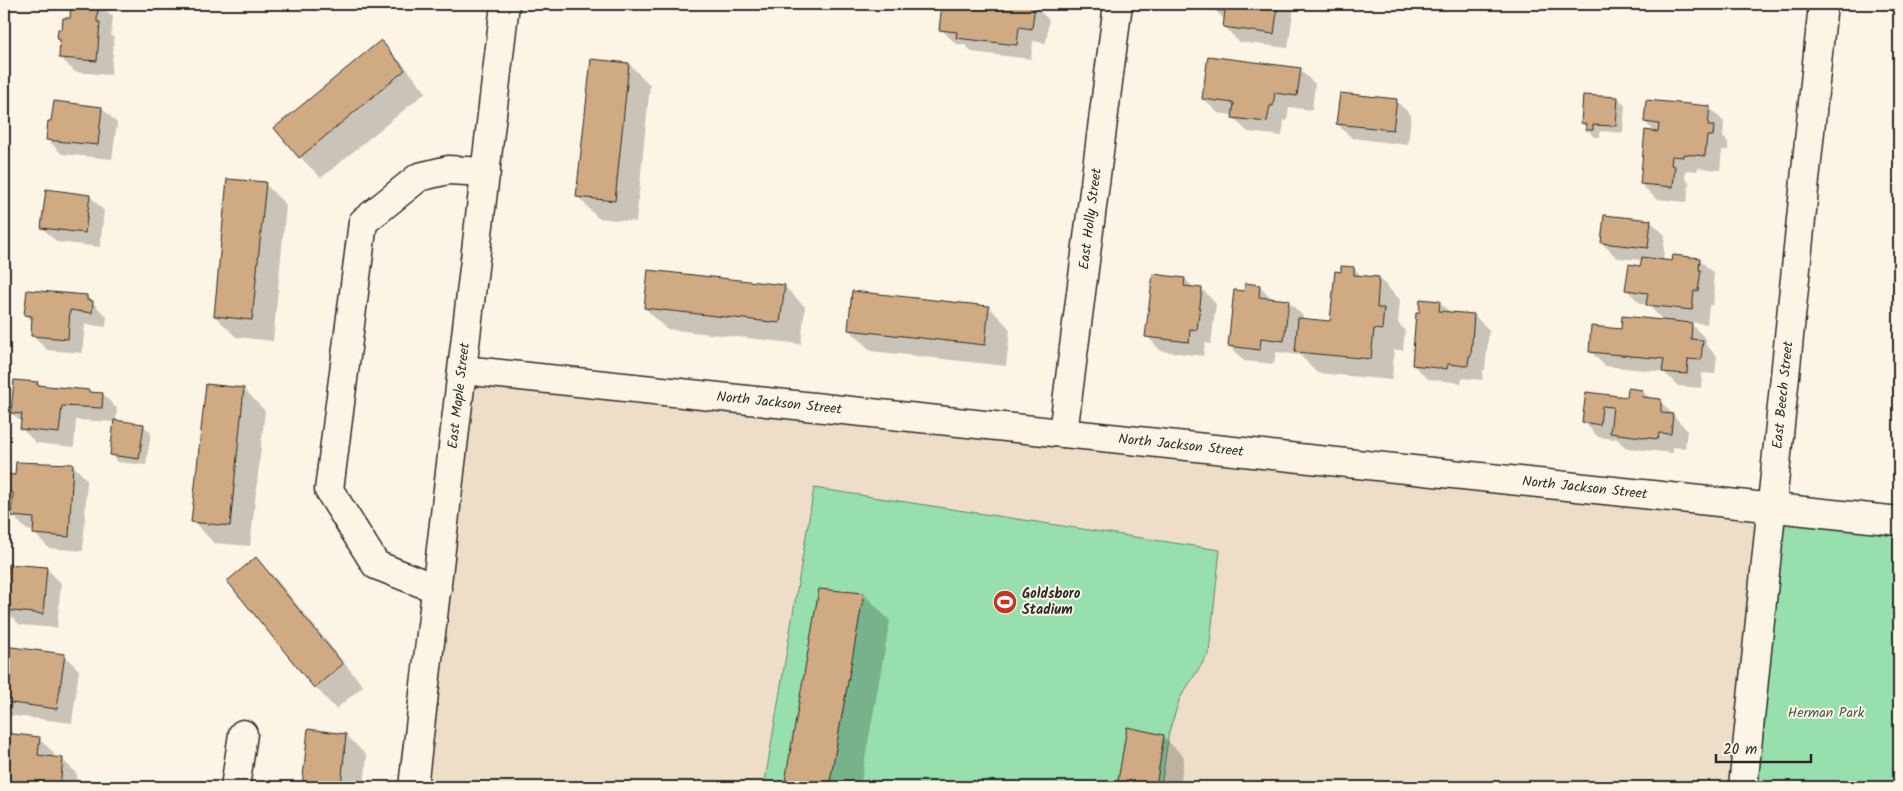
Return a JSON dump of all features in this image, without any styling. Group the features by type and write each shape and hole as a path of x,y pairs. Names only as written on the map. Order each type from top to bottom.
{"street":[{"name":"East Maple Street","path":"413,787 505,4"},
{"name":"East Holly Street","path":"1063,433 1118,4"},
{"name":"East Beech Street","path":"1744,787 1823,4"},
{"path":"437,589 376,565 329,490 363,222 419,177 448,170 486,172"},
{"name":"North Jackson Street","path":"463,370 1899,521"},
{"path":"235,787 242,734"}],"shaded area":[{"path":"463,370 1772,508 1743,787 413,787"}],"green space":[{"name":"Goldsboro Stadium","path":"814,488 1220,550 1209,653 1180,698 1169,732 1161,787 764,787"},
{"name":"Herman Park","path":"1772,508 1899,521 1899,787 1744,787"}],"building":[{"path":"71,4 98,4 97,22 100,22 97,61 59,58 60,39 57,39 58,29 62,29 63,18 70,18"},
{"path":"942,4 1035,4 1032,29 1019,27 1017,45 956,38 957,32 939,30"},
{"path":"1215,4 1278,4 1274,34 1223,27 1225,11 1214,10"},
{"path":"1898,4 1899,47 1895,47"},
{"path":"381,40 405,70 299,158 274,128"},
{"path":"1208,56 1301,68 1297,96 1275,93 1273,106 1270,106 1267,122 1232,118 1234,103 1202,99"},
{"path":"591,59 629,63 615,201 576,197"},
{"path":"1340,93 1397,99 1393,130 1336,124"},
{"path":"1583,95 1618,97 1616,126 1593,125 1593,130 1586,130 1586,124 1581,123"},
{"path":"1646,100 1710,106 1708,126 1714,126 1713,136 1707,136 1705,156 1683,154 1683,157 1672,156 1671,165 1675,166 1673,187 1640,184 1645,130 1658,132 1659,124 1644,122"},
{"path":"54,101 102,107 98,145 46,140 48,121 51,121"},
{"path":"227,179 266,182 252,320 214,316"},
{"path":"46,189 90,195 85,233 41,228"},
{"path":"1604,215 1651,220 1648,248 1601,243"},
{"path":"1673,255 1700,258 1699,270 1701,270 1698,291 1694,291 1692,310 1646,305 1648,293 1625,290 1629,264 1640,266 1642,257 1672,261"},
{"path":"1341,266 1354,267 1354,275 1379,277 1377,308 1384,308 1382,330 1374,329 1371,359 1295,352 1298,318 1330,321 1335,271 1341,272"},
{"path":"648,270 785,285 780,323 644,308"},
{"path":"1153,274 1185,278 1184,286 1202,288 1197,330 1190,329 1189,342 1145,337"},
{"path":"1245,283 1260,285 1259,297 1289,300 1284,341 1261,338 1260,350 1228,346 1234,290 1244,291"},
{"path":"27,290 87,295 87,300 93,301 92,313 70,310 68,339 31,336 32,316 24,315"},
{"path":"852,291 989,306 985,345 848,330"},
{"path":"1420,299 1440,301 1439,311 1474,314 1471,356 1469,356 1468,366 1448,364 1447,369 1412,365 1416,313 1419,313"},
{"path":"1622,316 1692,323 1691,339 1703,340 1701,360 1688,359 1687,374 1662,372 1664,359 1589,352 1591,326 1621,329"},
{"path":"14,380 38,382 37,385 103,393 102,408 62,406 59,433 20,429 22,414 11,413"},
{"path":"206,384 244,388 230,526 191,522"},
{"path":"1628,388 1643,390 1642,397 1661,399 1661,413 1673,414 1671,434 1659,433 1658,439 1610,433 1613,407 1602,406 1600,425 1582,422 1586,392 1627,397"},
{"path":"114,420 144,424 139,459 110,455"},
{"path":"16,462 73,464 69,537 33,534 34,518 11,516 13,493 4,492 4,474 15,475"},
{"path":"256,557 343,664 314,688 227,581"},
{"path":"8,564 47,567 43,614 4,610"},
{"path":"819,589 864,593 829,787 784,787"},
{"path":"4,646 65,654 57,709 4,702"},
{"path":"1127,727 1164,735 1156,787 1117,787"},
{"path":"308,729 346,734 341,787 302,787"},
{"path":"4,733 40,737 38,755 63,758 60,787 4,781"}],"place":[{"name":"Goldsboro Stadium","path":"1005,602"}]}
